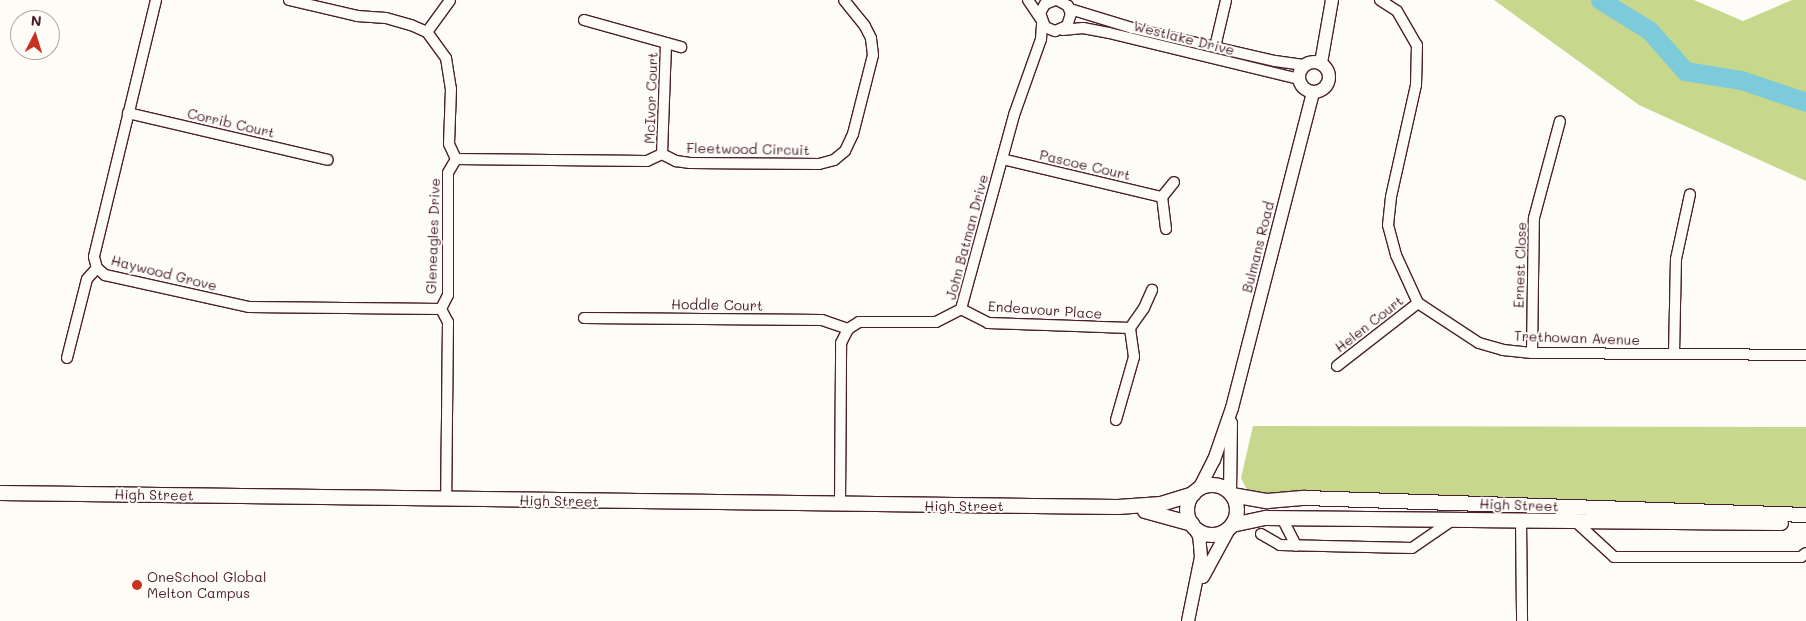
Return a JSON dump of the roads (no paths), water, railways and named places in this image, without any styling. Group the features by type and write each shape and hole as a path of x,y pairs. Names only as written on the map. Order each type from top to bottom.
{"main road":[{"path":"1219,486 1231,494 1237,512 1230,527 1215,535 1193,525 1188,506 1197,491 1219,486"},
{"name":"High Street","path":"0,493 1118,507 1161,504 1197,491"},
{"name":"High Street","path":"1231,494 1267,501 1305,498 1806,514"},
{"name":"High Street","path":"1118,507 1159,513 1193,525"},
{"name":"High Street","path":"1230,527 1251,520 1282,518 1455,518 1806,523"}],"street":[{"name":"Haywood Grove","path":"156,0 94,257 97,268 104,275 249,307 441,310"},
{"path":"289,0 357,16 386,18 427,32 446,58 451,89 449,144 456,159 647,161 662,154"},
{"path":"427,32 450,0"},
{"name":"Fleetwood Circuit","path":"662,154 676,161 690,162 819,164 834,160 845,151 853,134 873,55 868,32 844,0"},
{"path":"1028,0 1041,20 1049,30 1061,30 1070,20 1069,5 1052,0 1042,8 1041,20"},
{"path":"1215,47 1226,0"},
{"path":"1321,63 1332,0"},
{"path":"1380,0 1397,11 1417,45 1416,85 1391,196 1388,225 1396,255 1418,303"},
{"name":"Westlake Drive","path":"1069,5 1132,28 1304,65"},
{"name":"McIvor Court","path":"584,20 680,47"},
{"name":"John Batman Drive","path":"848,329 859,322 936,322 961,309 1002,159 1041,39 1041,20"},
{"name":"Westlake Drive","path":"1061,30 1083,28 1109,33 1298,79"},
{"name":"John Batman Drive","path":"1034,61 1061,30"},
{"name":"McIvor Court","path":"662,154 666,43"},
{"path":"1312,61 1321,63 1328,71 1329,81 1323,90 1314,93 1304,89 1298,79 1304,65 1312,61"},
{"name":"Bulmans Road","path":"1197,491 1214,460 1232,408 1314,93"},
{"name":"Corrib Court","path":"128,113 328,160"},
{"name":"Ernest Close","path":"1532,353 1534,218 1560,121"},
{"name":"Gleneagles Drive","path":"446,500 448,322 441,310 448,295 448,173 456,159"},
{"name":"Pascoe Court","path":"1002,159 1162,197"},
{"path":"1166,229 1162,197 1174,182"},
{"path":"1674,354 1676,259 1690,194"},
{"path":"67,358 87,279 97,268"},
{"path":"1116,420 1134,357 1130,328 1144,308 1152,290"},
{"name":"Trethowan Avenue","path":"1418,303 1479,343 1532,353 1806,355"},
{"name":"Helen Court","path":"1337,366 1418,303"},
{"name":"Endeavour Place","path":"961,309 988,323 1130,328"},
{"name":"Hoddle Court","path":"584,318 822,320 848,329"},
{"path":"840,505 841,343 848,329"},
{"name":"Bulmans Road","path":"1231,494 1232,408"},
{"path":"1282,518 1296,546"},
{"path":"1261,534 1271,542 1296,546 1412,548 1455,518"},
{"path":"1521,519 1522,621"},
{"path":"1574,521 1614,557 1800,557 1806,553"},
{"path":"1188,621 1196,593 1202,557 1199,536 1193,525"},
{"path":"1196,593 1230,527"}],"waterway":[{"path":"1600,0 1649,30 1685,71 1741,80 1806,102"}],"place":[{"name":"OneSchool Global Melton Campus","path":"137,585"}]}
